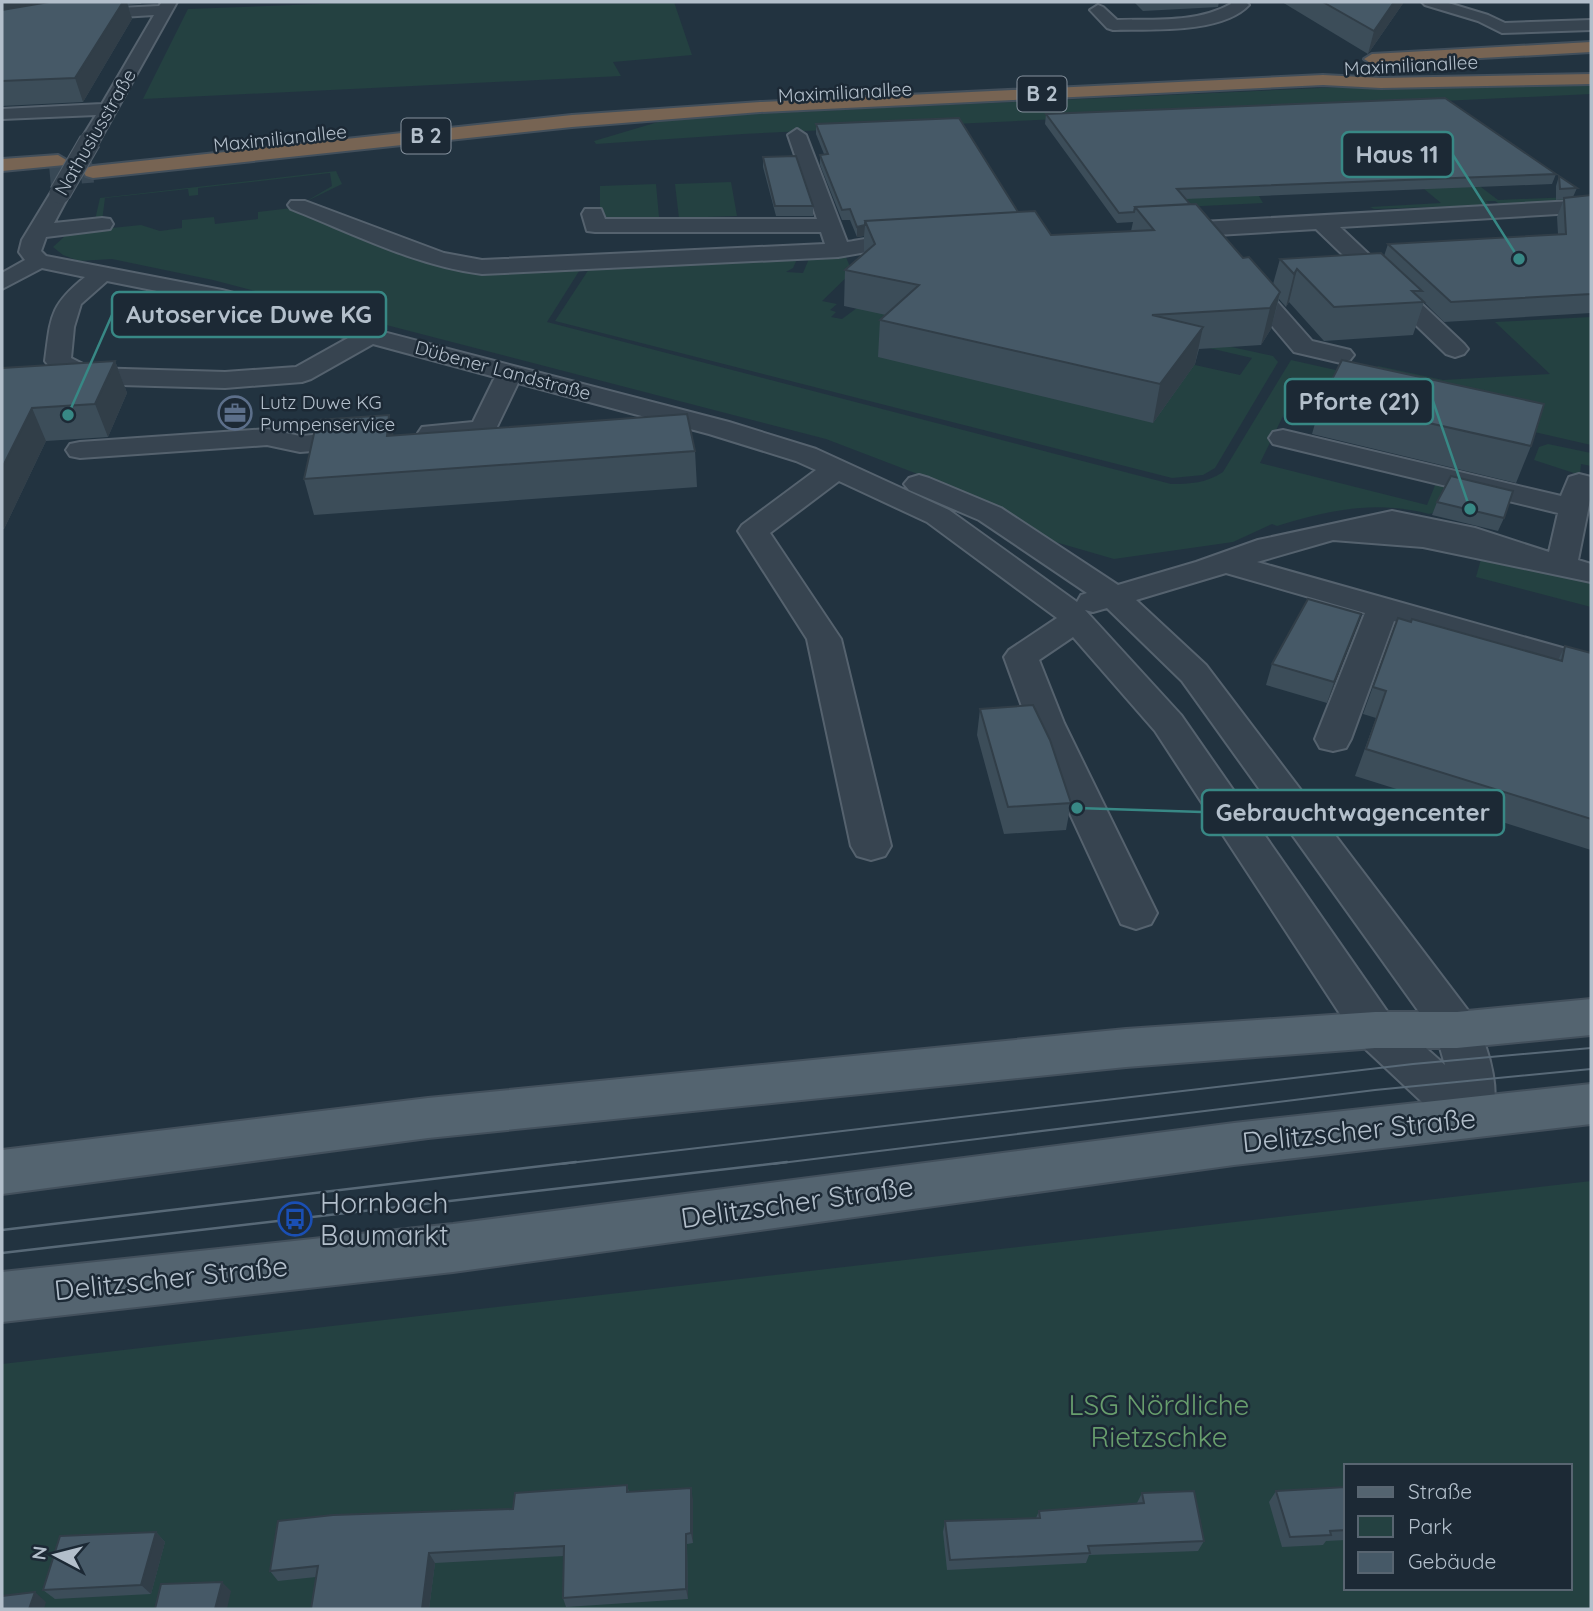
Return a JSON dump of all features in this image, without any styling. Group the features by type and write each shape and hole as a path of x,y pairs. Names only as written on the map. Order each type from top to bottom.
{"highway":[{"path":"1359,60 1591,47"},
{"name":"Maximilianallee","path":"95,157 537,111 672,100 1591,57"},
{"path":"1238,73 1298,64"},
{"name":"Maximilianallee","path":"1324,80 1591,68"},
{"path":"1324,80 1381,83 1591,79"},
{"name":"B 2","path":"95,157 733,109 1324,80"},
{"path":"2,165 56,176"},
{"path":"2,179 56,176"}],"main road":[{"path":"2,1172 453,1115 1126,1048 1375,1030 1457,1030 1591,1017"},
{"name":"Delitzscher Straße","path":"2,1297 453,1248 1220,1145 1591,1104"}],"street":[{"path":"1098,10 1113,24 1189,22 1224,16 1241,5 1237,2"},
{"path":"1430,2 1483,18 1502,29 1591,25"},
{"path":"2,25 56,16 166,6"},
{"name":"Nathusiusstraße","path":"39,261 30,251 56,176 95,157 108,109 166,6"},
{"path":"2,114 108,109"},
{"path":"797,135 838,250"},
{"path":"298,205 436,258 482,267 838,250 878,243 932,247 904,254"},
{"path":"1148,231 1591,206"},
{"path":"593,214 595,226 829,225"},
{"path":"1323,223 1455,349"},
{"path":"39,231 102,224"},
{"path":"1202,229 1303,347 1341,355"},
{"path":"2,282 39,261"},
{"name":"Dübener Landstraße","path":"39,261 214,295 719,428 807,456 938,516 1072,615 1168,723 1375,1030 1470,1117"},
{"path":"102,274 70,301 62,327 58,360 86,376 225,380 303,374 371,335"},
{"path":"80,450 267,437 300,444 483,429 510,372"},
{"name":"Dübener Landstraße","path":"719,428 782,438 856,458 990,514 1113,596 1194,673 1457,1030 1468,1060 1470,1117"},
{"path":"1283,438 1582,513 1576,569"},
{"path":"836,469 753,531 824,639 871,846"},
{"path":"1136,913 1046,723 1021,657 1072,615 1113,596 1226,563 1269,547 1392,520 1432,526 1576,569"},
{"path":"1333,531 1423,538 1576,569"},
{"path":"1226,563 1591,667"},
{"path":"1333,739 1384,608"}],"green space":[{"path":"371,2 674,2 692,55 613,62 621,76 143,99 188,9"},
{"path":"1591,83 1591,94 743,134 596,144 594,141 658,122 639,121 688,117 1363,86"},
{"path":"1380,110 1498,200 1571,197 1568,202 1501,205 1495,201 1486,201 1490,205 1374,209 1370,207 1441,203 1331,112"},
{"path":"1130,121 1259,196 1263,203 1182,207"},
{"path":"336,171 342,184 305,202 332,186 330,173 198,188 198,195 189,196 188,189 105,198 102,221 95,220 100,198"},
{"path":"731,182 737,216 679,218 675,184"},
{"path":"656,184 659,217 600,220 600,186"},
{"path":"292,208 431,261 581,268 547,322 1171,484 1211,479 1223,472 1291,360 1442,394 1285,412 1260,463 1427,505 1436,483 1508,501 1507,505 1443,489 1433,513 1429,514 1372,507 1334,511 1277,526 1272,524 1233,542 1114,559 1038,537 983,499 826,439 213,280 112,259 79,261 63,255 53,247 65,236 102,229 141,225 160,231 182,228 182,220 214,217 215,224 258,219 258,212"},
{"path":"858,251 1195,365 1240,375 1252,358 1209,348 1213,343 1273,356 1278,362 1215,468 1203,475 1172,478 555,321 591,266 799,255 793,268 786,272 803,273 811,254 844,252 852,272 822,301 837,304 830,310 836,312 831,317 842,319 869,299 873,288"},
{"path":"1591,317 1591,445 1530,431 1374,372 1378,366 1443,380 1550,374 1495,322"},
{"path":"1548,444 1591,453 1591,466 1581,464 1580,475 1534,460 1539,447"},
{"path":"1481,559 1591,583 1591,607 1476,577"},
{"name":"LSG Nördliche Rietzschke","path":"1591,1181 1591,1609 2,1609 2,1364"}],"building":[{"path":"49,2 123,2 75,78 2,81 2,10"},
{"path":"1323,2 1394,2 1374,31"},
{"path":"1445,98 1556,174 1177,189 1190,204 1135,207 1134,212 1119,213 1046,114"},
{"path":"959,118 1018,212 865,221 865,225 857,227 850,209 842,210 820,155 828,154 816,124"},
{"path":"796,156 813,206 775,206 763,157"},
{"path":"1559,176 1577,188 1560,189"},
{"path":"1591,195 1591,294 1451,302 1388,244 1566,234 1564,198"},
{"path":"1196,204 1243,258 1249,257 1280,292 1270,308 1152,315 1203,327 1160,384 880,320 919,285 845,270 875,244 865,221 1035,211 1051,235 1154,230 1135,207"},
{"path":"1381,253 1422,291 1412,291 1424,302 1334,307 1297,269 1294,274 1280,259"},
{"path":"1342,360 1544,404 1531,446 1322,399"},
{"path":"115,361 95,404 32,408 2,468 2,368"},
{"path":"687,414 695,451 304,479 317,420 389,415 387,436"},
{"path":"1451,476 1513,491 1504,518 1437,502"},
{"path":"1308,599 1361,614 1334,682 1272,664"},
{"path":"1398,618 1411,622 1412,619 1562,661 1565,646 1591,653 1591,819 1366,749 1386,691 1373,687"},
{"path":"1033,705 1050,740 1071,803 1008,807 980,709"},
{"path":"627,1485 627,1492 691,1488 691,1533 686,1534 686,1589 563,1598 564,1546 429,1553 422,1609 311,1609 318,1566 270,1571 278,1521 333,1515 513,1509 515,1493"},
{"path":"1344,1487 1344,1530 1330,1531 1331,1535 1290,1537 1276,1491"},
{"path":"1194,1491 1204,1541 1088,1546 1090,1553 950,1560 945,1521 1040,1518 1039,1511 1144,1503 1142,1493"},
{"path":"156,1532 141,1585 43,1590 60,1536"},
{"path":"222,1582 215,1609 155,1609 161,1584"},
{"path":"35,1592 29,1609 2,1609 2,1596"}],"tunnel":[{"path":"50,176 93,172"}],"tram line":[{"path":"561,1164 1413,1064 1591,1048"},
{"path":"773,1164 1375,1090 1591,1069"},
{"path":"2,1230 576,1162"},
{"path":"2,1253 787,1162"}],"place":[{"name":"Haus 11","path":"1519,259"},
{"name":"Lutz Duwe KG Pumpenservice","path":"235,413"},
{"name":"Autoservice Duwe KG","path":"68,415"},
{"name":"Pforte (21)","path":"1470,509"},
{"name":"Gebrauchtwagencenter","path":"1077,808"},
{"name":"Hornbach Baumarkt","path":"295,1219"}]}
